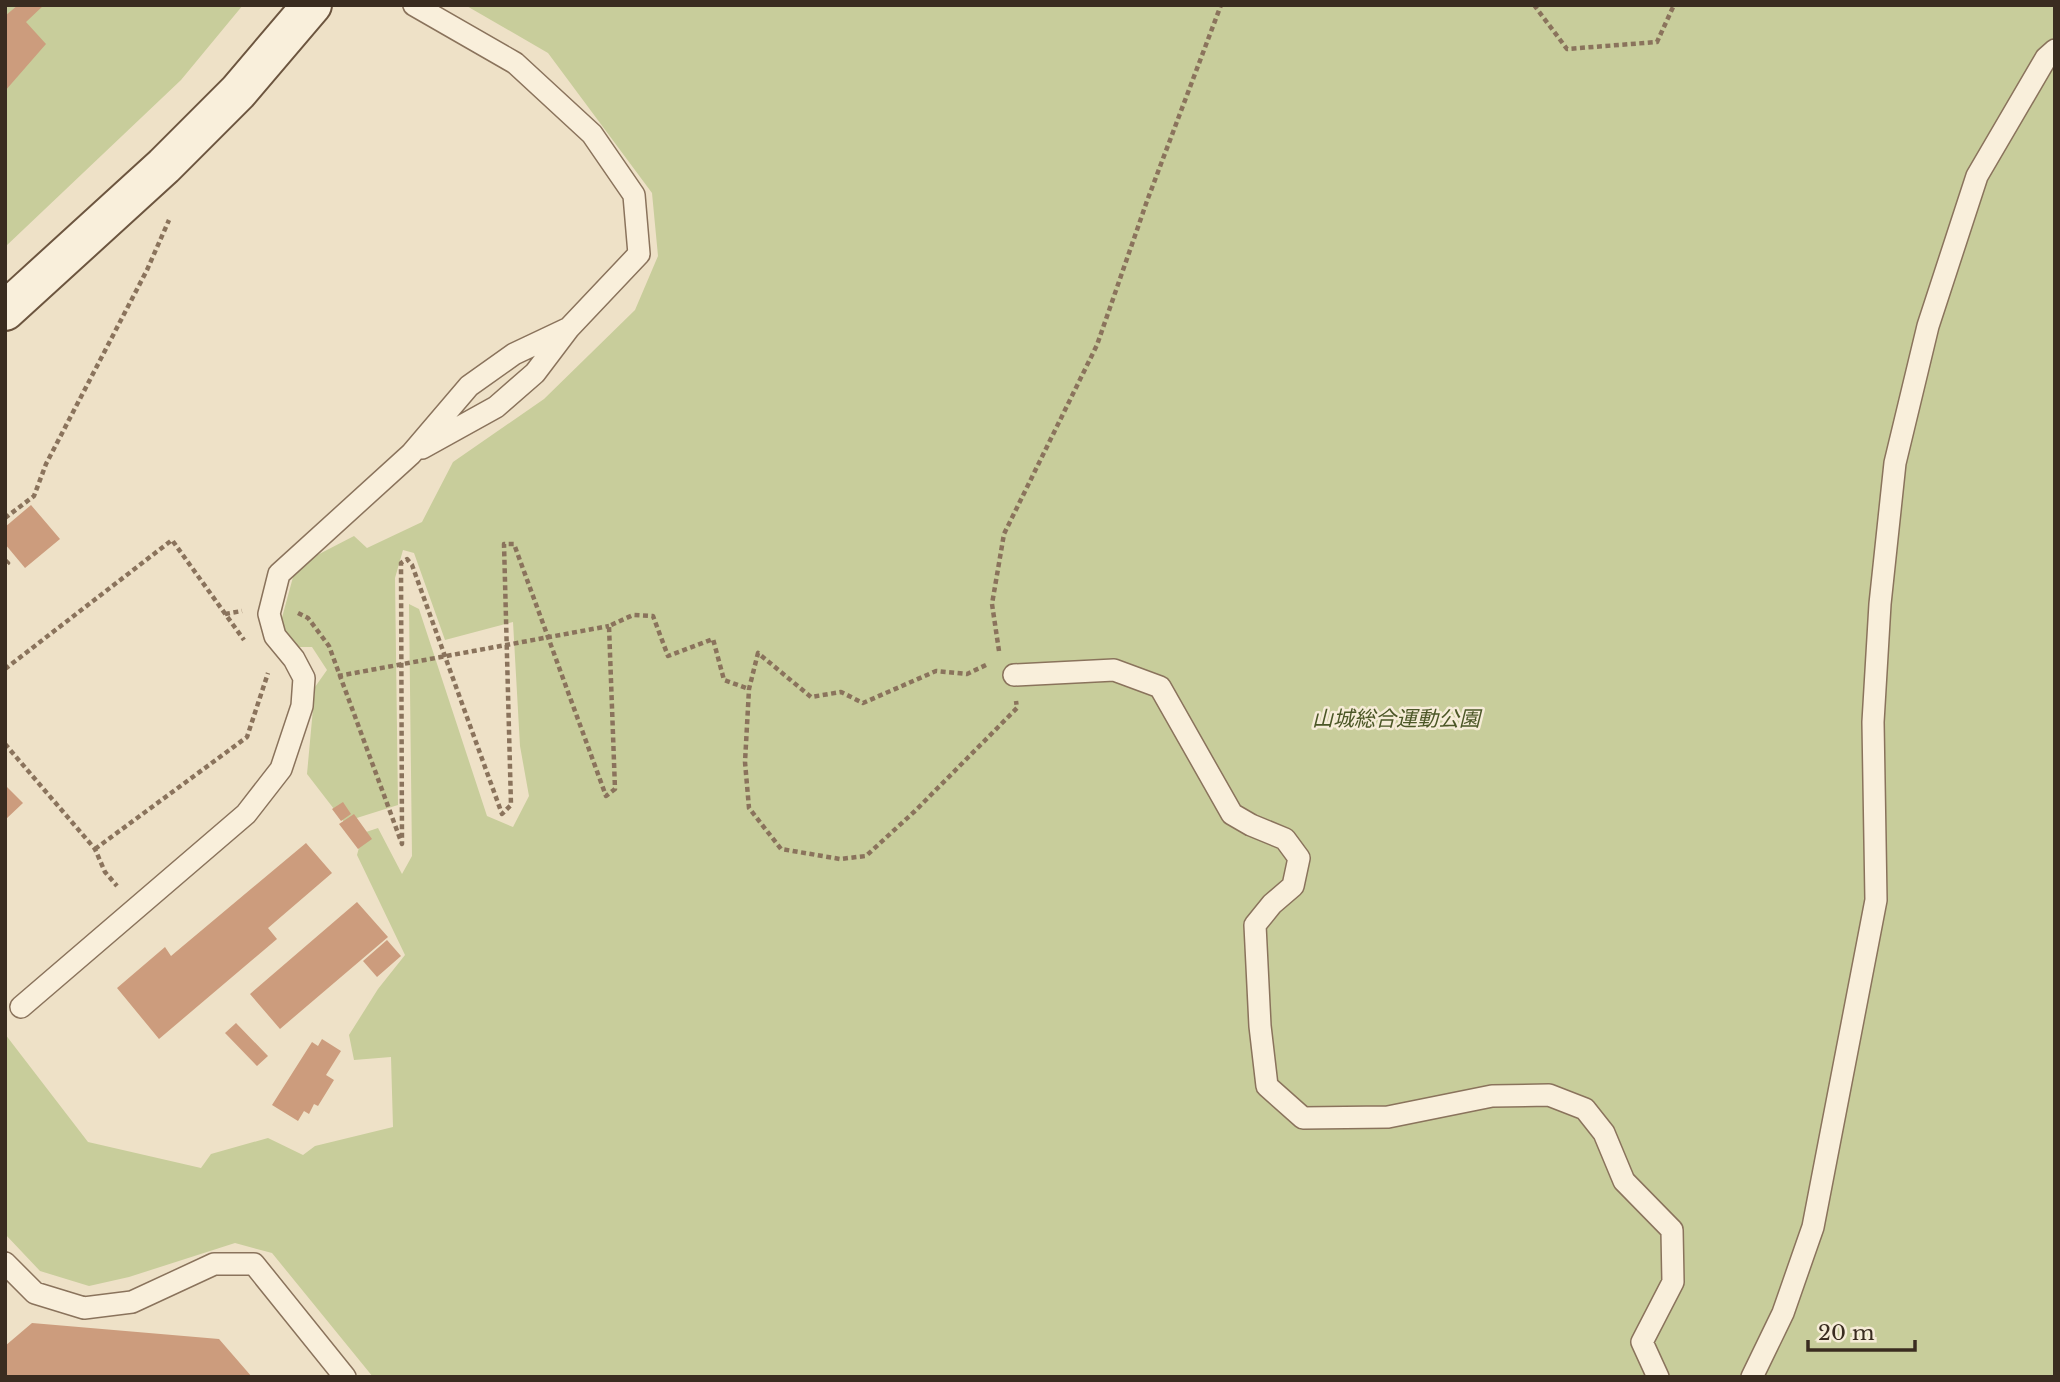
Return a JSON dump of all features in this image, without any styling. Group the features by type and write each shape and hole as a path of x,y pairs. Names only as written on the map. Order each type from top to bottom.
{"street":[{"path":"5,311 164,166 238,92 312,5"}],"lane":[{"path":"411,454 496,407 535,373 569,328 639,254 634,195 592,134 514,63 414,5"},
{"path":"1752,1377 1783,1313 1813,1227 1876,900 1873,722 1880,604 1895,463 1928,326 1977,176 2046,58 2055,50"},
{"path":"21,1007 246,814 281,769 302,706 304,678 294,659 275,636 269,614 279,573 411,454 469,386 514,354 569,328"},
{"path":"1008,666 1114,670 1160,687 1232,814 1286,839 1299,858 1293,886 1272,904 1255,925 1260,1026 1267,1086 1303,1118 1388,1117 1492,1096 1549,1095 1585,1109 1605,1133 1624,1181 1672,1230 1673,1282 1642,1342 1658,1377"},
{"path":"5,1263 34,1293 84,1308 132,1302 214,1264 254,1264 345,1377"}],"path":[{"path":"1008,666 968,674 936,671 863,703 841,692 811,697 758,653 749,689 745,762 749,808 781,849 840,859 866,856 1017,708 1008,666 998,651 992,604 1004,534 1097,345 1147,201 1221,5"},
{"path":"1534,5 1567,49 1657,42 1674,5"},
{"path":"5,518 34,496 46,464 147,270 169,220"},
{"path":"5,669 172,540 247,643"},
{"path":"291,610 308,618 328,646 402,845 401,564 407,559 412,565 502,814 511,805 504,544 514,544 606,796 615,789 609,626"},
{"path":"332,677 609,626 633,615 653,616 668,656 713,639 724,680 749,689"},
{"path":"95,849 247,737 268,672 261,663"},
{"path":"5,744 95,849 105,872 137,908"}],"green space":[{"path":"5,5 243,5 181,80 5,247"},
{"name":"山城総合運動公園","path":"465,5 2055,5 2055,1377 373,1377 272,1253 235,1243 129,1277 89,1286 40,1271 5,1234 5,1034 88,1142 201,1168 211,1154 268,1138 303,1155 315,1146 393,1127 391,1057 354,1060 349,1035 378,989 405,955 357,855 363,833 378,828 402,874 412,856 409,604 419,609 487,816 513,827 529,796 520,746 513,622 445,640 414,553 403,550 395,578 398,805 344,822 307,774 315,687 327,670 312,647 293,647 280,625 296,566 354,536 367,548 422,522 453,462 544,399 635,310 658,256 652,193 548,53"}],"building":[{"path":"18,5 44,5 26,22 46,44 5,91 5,16"},
{"path":"31,505 60,539 25,568 5,544 5,527"},
{"path":"5,785 23,803 5,820"},
{"path":"343,802 351,814 341,821 332,809"},
{"path":"354,814 372,839 358,849 339,824"},
{"path":"306,843 332,873 268,928 277,939 159,1039 117,988 165,947 171,956"},
{"path":"357,902 388,937 280,1029 250,994"},
{"path":"387,940 401,956 377,977 363,961"},
{"path":"236,1023 268,1056 257,1066 225,1033"},
{"path":"322,1039 341,1051 326,1075 334,1080 318,1106 314,1104 309,1114 304,1111 298,1121 272,1105 312,1042 318,1046"},
{"path":"32,1323 219,1339 252,1377 5,1377 5,1346"}]}
